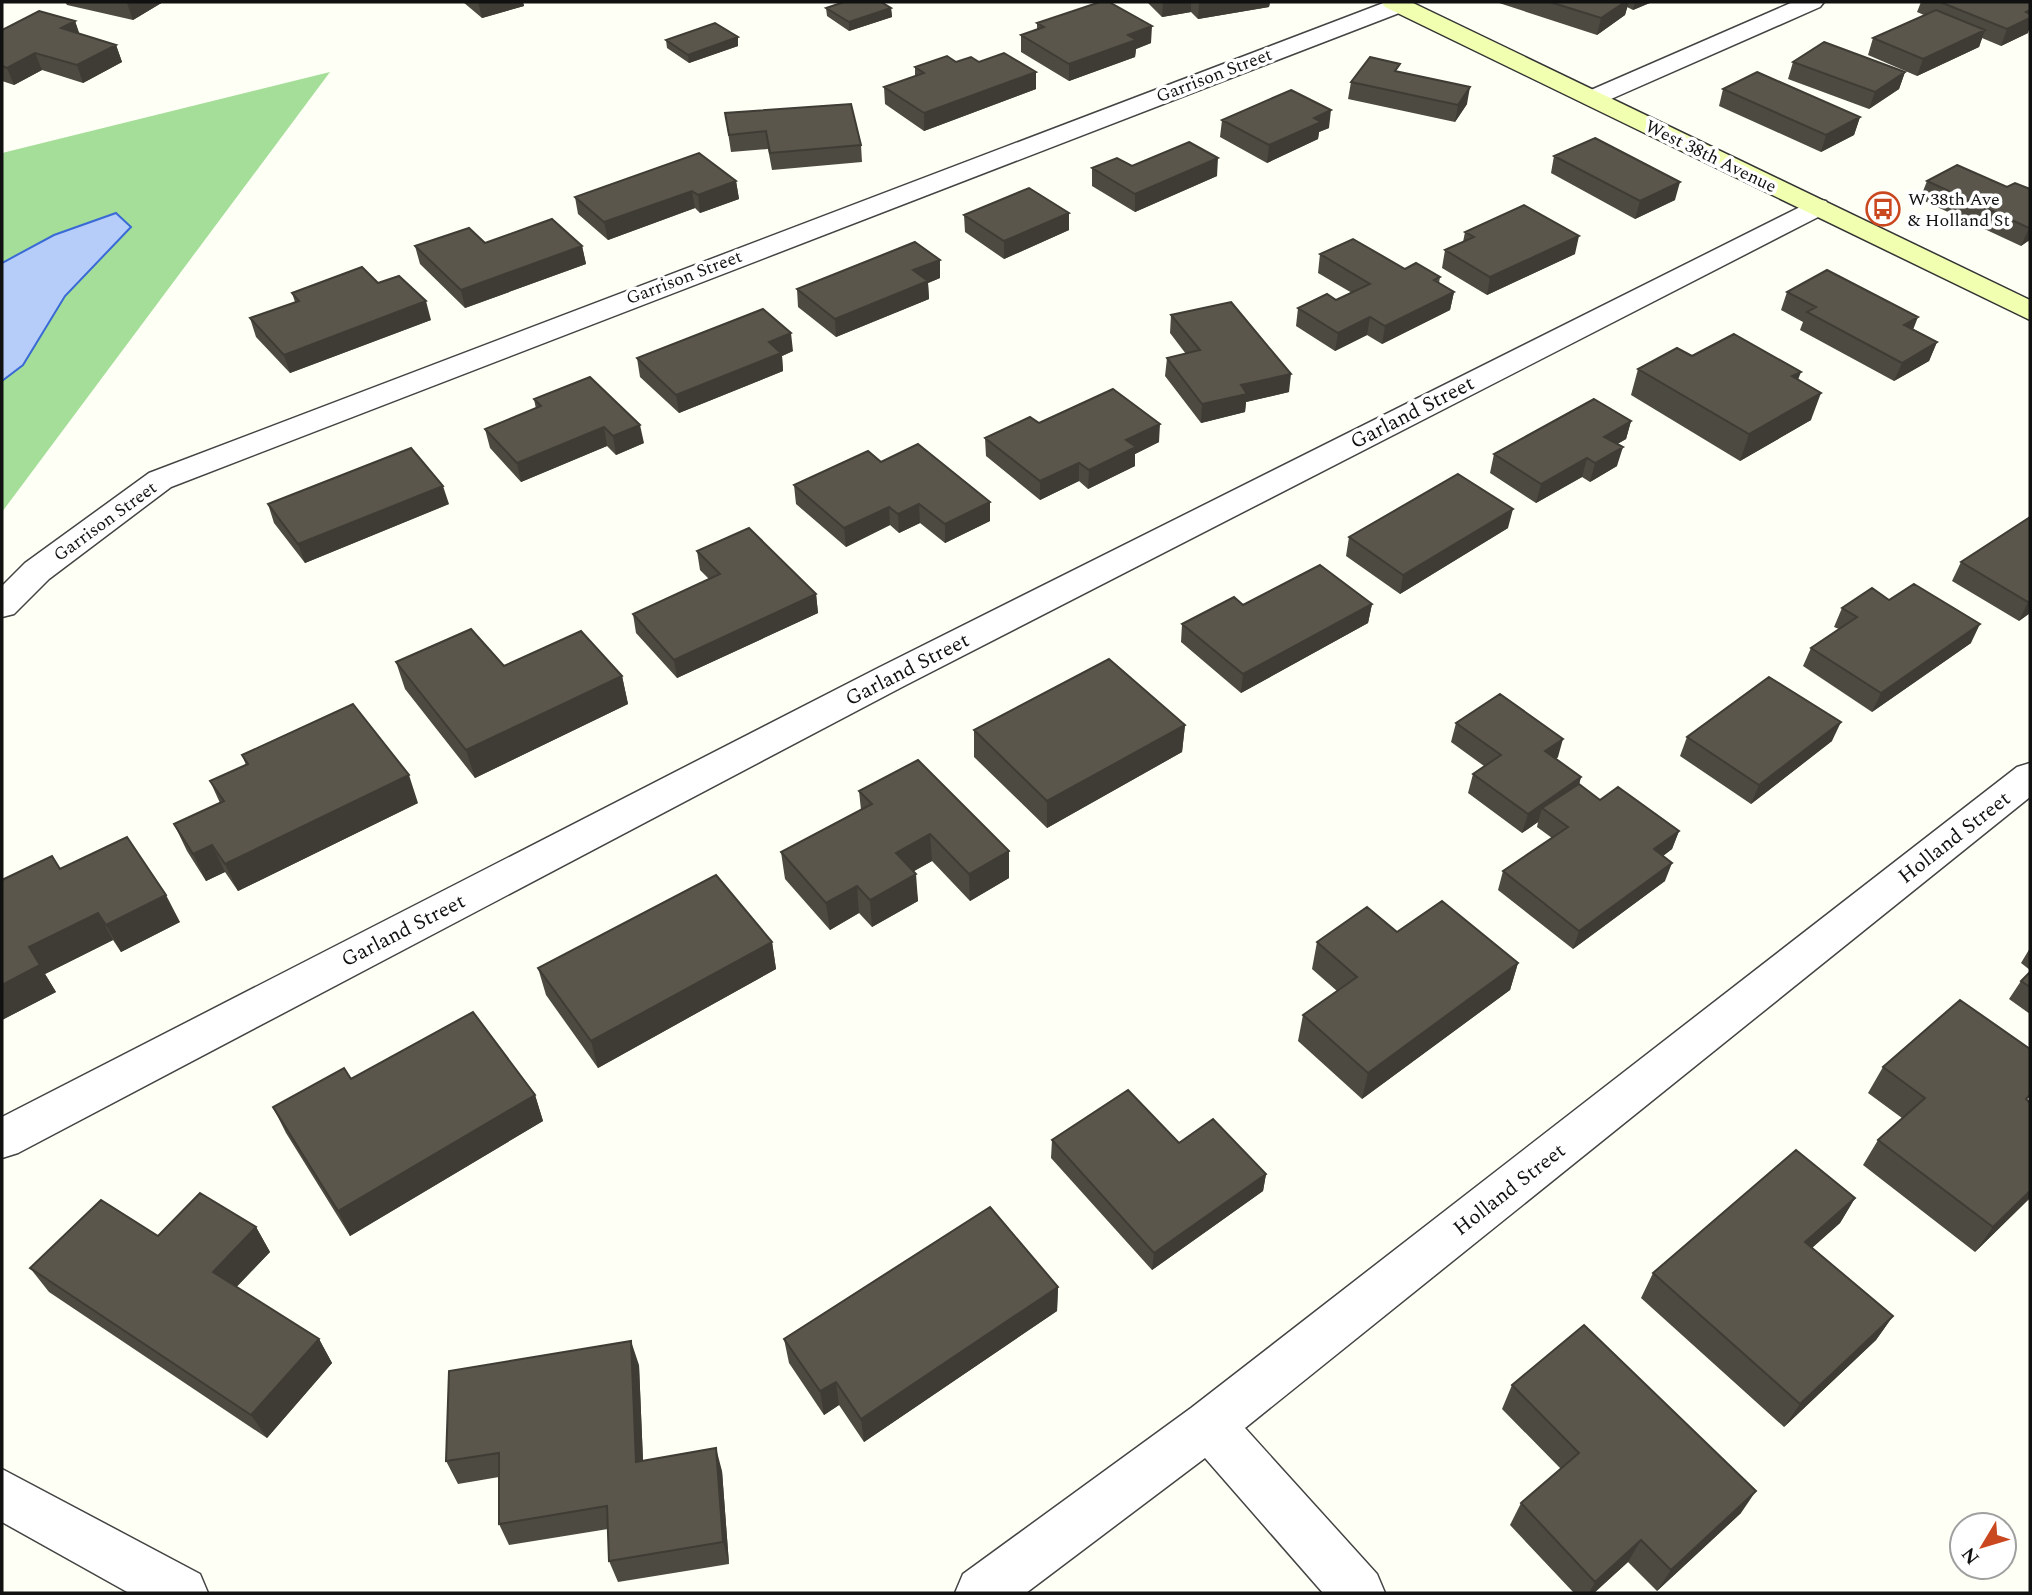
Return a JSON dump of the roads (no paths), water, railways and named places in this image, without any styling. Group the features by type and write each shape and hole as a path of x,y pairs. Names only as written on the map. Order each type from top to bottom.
{"main road":[{"name":"West 38th Avenue","path":"1396,3 2030,311"}],"street":[{"path":"1593,99 1812,2"},
{"name":"Garrison Street","path":"2,606 37,571 160,480 255,441 1396,3"},
{"name":"Garland Street","path":"2,1139 891,677 1816,207"},
{"name":"Holland Street","path":"982,1593 1209,1425 2030,777"},
{"path":"1209,1425 1358,1593"},
{"path":"2,1494 181,1593"}],"water":[{"path":"116,213 131,227 65,296 23,365 2,381 2,263 54,235"}],"place":[{"name":"W 38th Ave & Holland St","path":"1883,209"}]}
